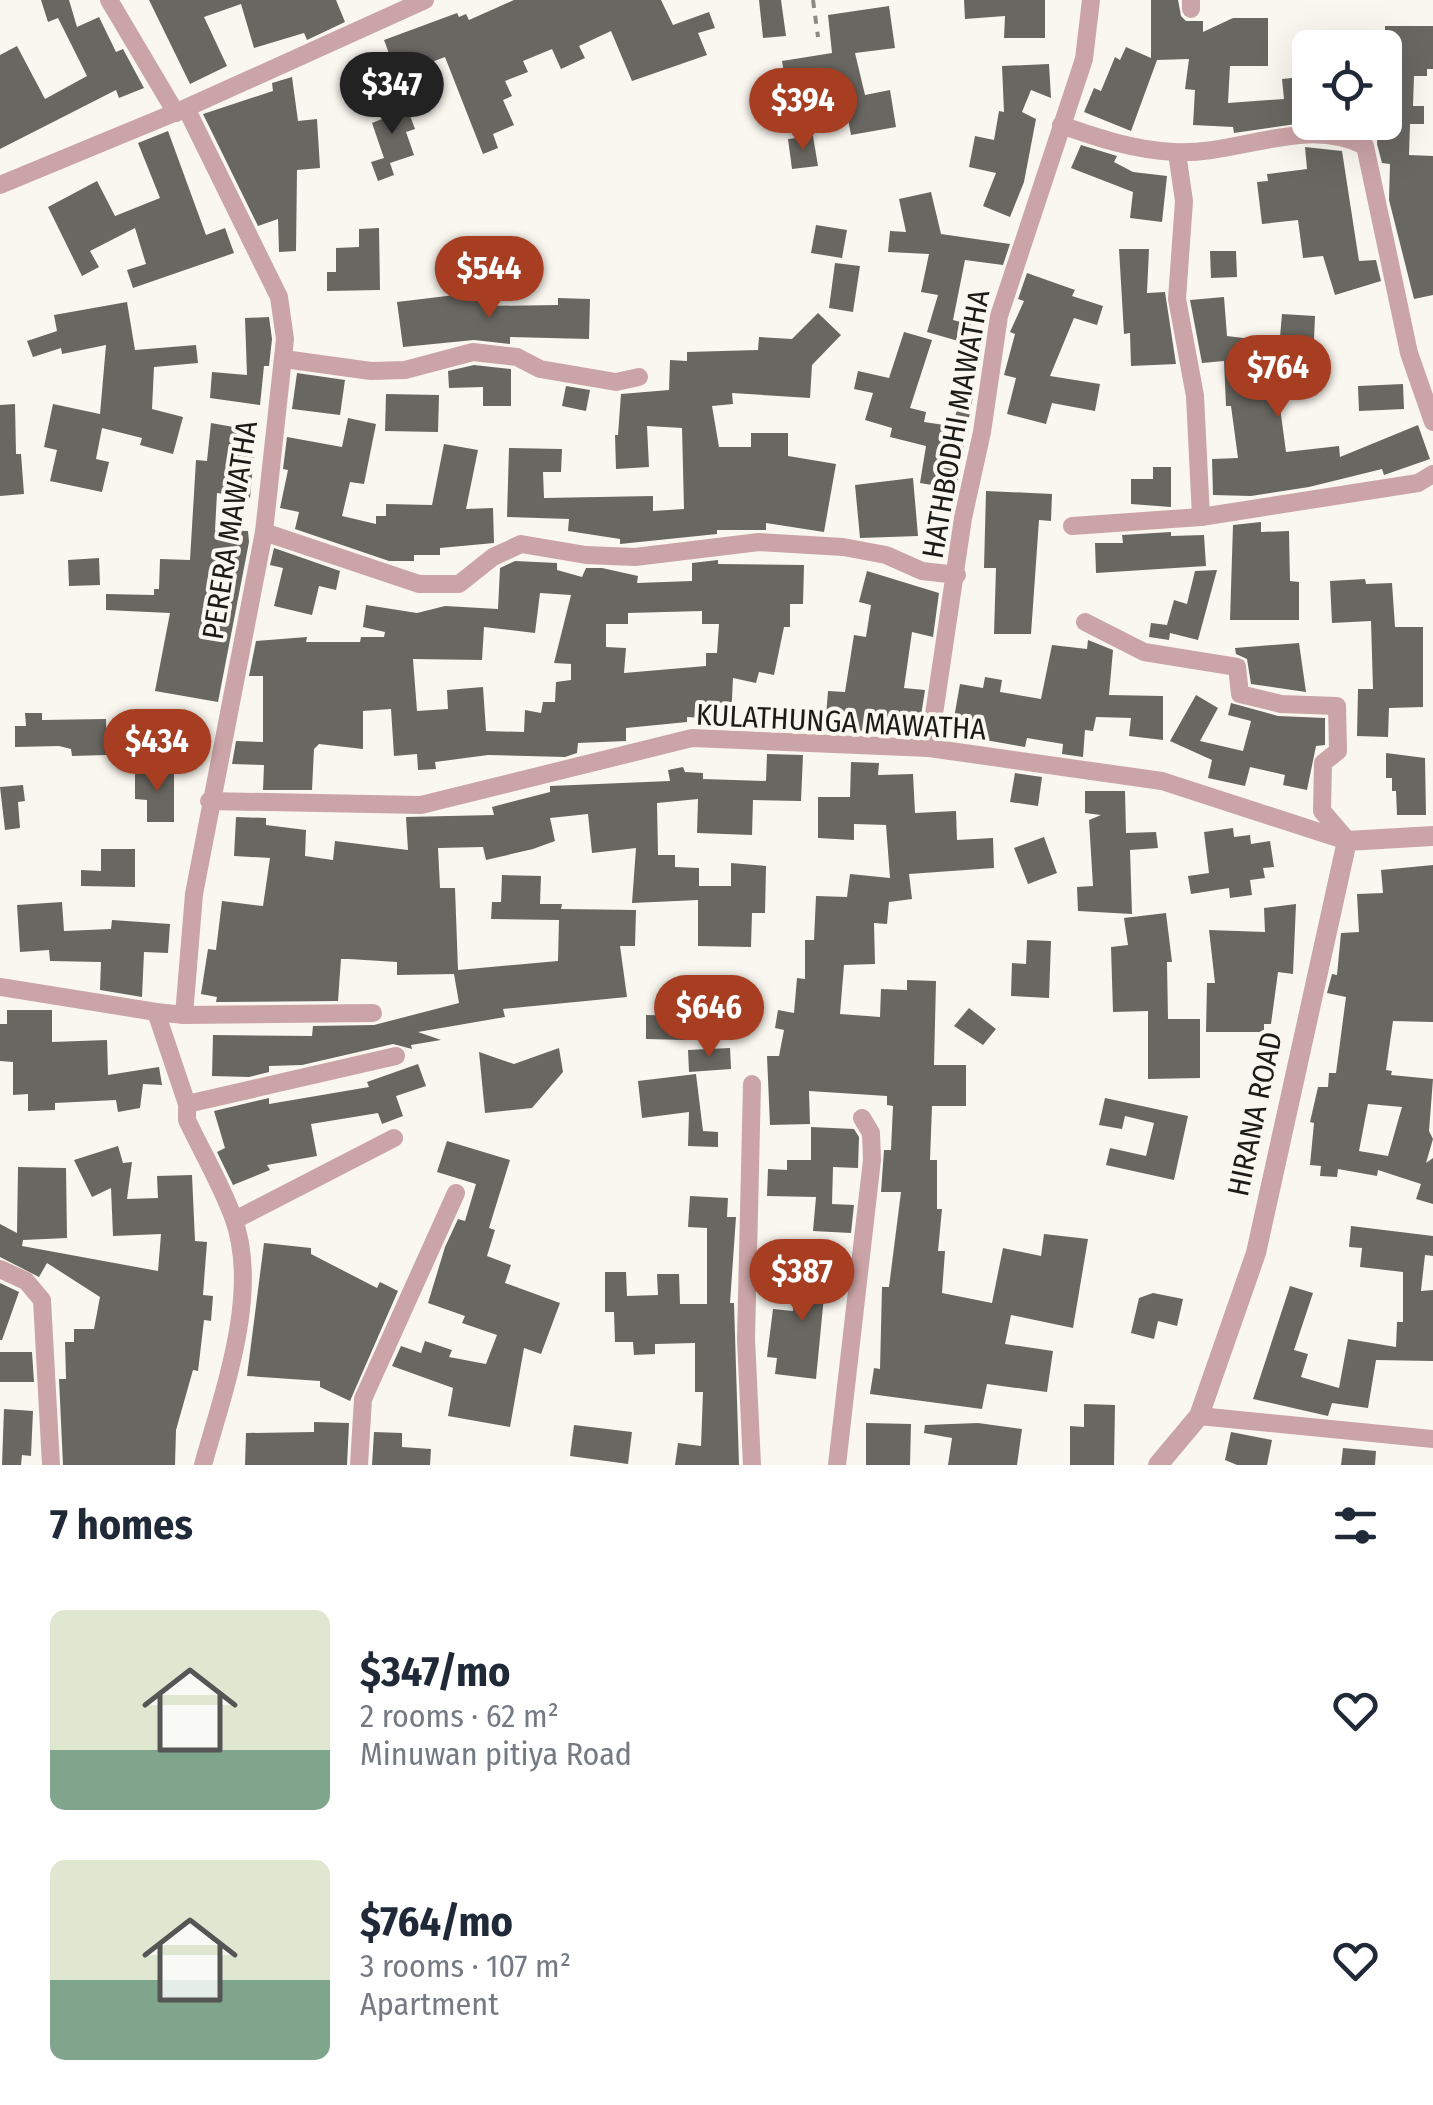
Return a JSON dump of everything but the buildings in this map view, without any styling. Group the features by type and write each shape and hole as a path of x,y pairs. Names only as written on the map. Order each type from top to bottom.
{"street":[{"name":"PERERA MAWATHA","path":"109,0 178,112 278,297 284,359 264,532 194,894 184,1016"},
{"path":"0,185 178,112 425,0"},
{"name":"HATHBODHI MAWATHA","path":"928,748 957,575 962,518 982,432 999,316 1084,59 1091,0"},
{"path":"1061,125 1118,144 1177,153 1322,132 1364,146 1409,353 1433,422"},
{"path":"1177,153 1184,201 1177,299 1194,396 1201,517"},
{"path":"284,359 371,371 405,370 474,352 517,357 540,369 616,382 639,376"},
{"path":"1072,526 1201,517 1418,483 1433,474"},
{"path":"264,532 420,584 459,584 493,557 521,544 586,555 635,557 759,542 843,546 886,555 922,571 957,575"},
{"path":"1084,622 1144,652 1237,666 1240,694 1282,704 1337,706 1338,750 1323,763 1322,812 1347,840 1433,836"},
{"name":"KULATHUNGA MAWATHA","path":"209,801 421,805 692,738 928,748 1162,780 1347,840"},
{"name":"HIRANA ROAD","path":"1158,1465 1199,1416 1256,1253 1347,840"},
{"path":"0,988 184,1016 374,1013"},
{"path":"156,1012 188,1104 187,1120 235,1220 243,1291 234,1354 203,1465"},
{"path":"188,1104 396,1056"},
{"path":"752,1084 746,1339 752,1465"},
{"path":"837,1465 872,1160 871,1133 862,1118"},
{"path":"235,1220 394,1138"},
{"path":"359,1465 363,1399 456,1194"},
{"path":"0,1270 26,1281 42,1300 51,1465"},
{"path":"1199,1416 1433,1439"}],"path":[{"path":"813,0 818,37"}]}
